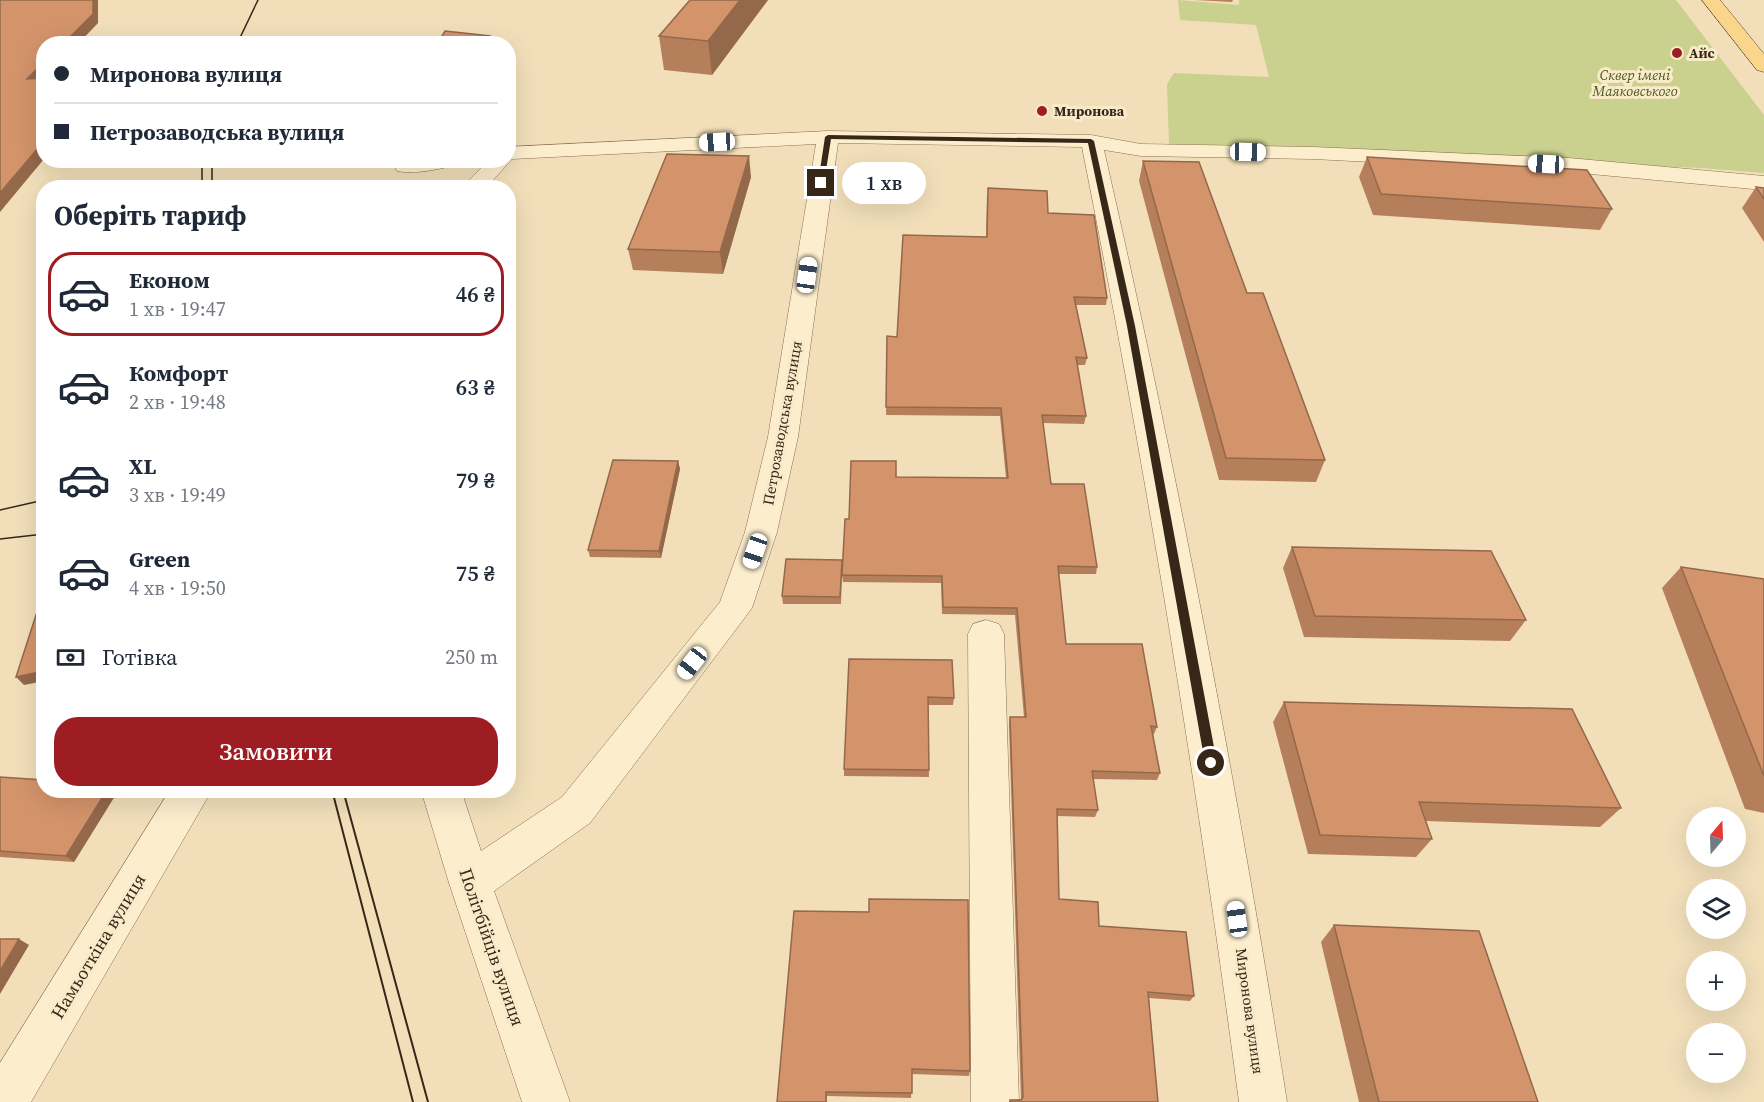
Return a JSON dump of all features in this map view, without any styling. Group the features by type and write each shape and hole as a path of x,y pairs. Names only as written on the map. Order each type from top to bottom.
{"main road":[{"path":"1711,0 1764,66"}],"street":[{"path":"516,155 828,137 1091,141 1141,150 1313,153 1569,165 1764,183"},
{"name":"Петрозаводська вулиця","path":"470,883 576,810 735,608 761,532 783,437 828,137"},
{"name":"Миронова вулиця","path":"1091,141 1131,326 1188,631 1230,873 1263,1102"},
{"path":"481,180 494,168"},
{"path":"986,634 996,1102"},
{"name":"Намьоткіна вулиця","path":"4,1102 187,798"},
{"name":"Політбійців вулиця","path":"443,798 470,883 546,1102"}],"green space":[{"name":"Сквер імені Маяковського","path":"1178,0 1239,5 1239,0 1676,0 1764,115 1764,173 1701,168 1169,145 1167,84 1174,73 1269,77 1256,25 1180,20"}],"building":[{"path":"0,0 93,0 93,14 71,36 36,36 36,70 27,79 36,78 36,150 0,193"},
{"path":"690,0 740,0 708,41 659,36"},
{"path":"445,31 490,36 442,36"},
{"path":"667,154 749,156 720,252 628,249"},
{"path":"1367,157 1587,170 1612,209 1381,194"},
{"path":"1143,161 1199,162 1247,293 1263,293 1325,460 1226,458"},
{"path":"1756,187 1764,188 1764,199"},
{"path":"988,188 1047,191 1048,213 1094,215 1107,298 1074,297 1087,358 1076,357 1086,416 1042,415 1051,484 1084,484 1097,567 1058,566 1066,644 1142,644 1157,727 1151,726 1160,773 1092,771 1098,810 1057,809 1059,899 1098,902 1099,926 1186,932 1194,996 1148,992 1158,1102 1010,1102 1010,1100 1021,1100 1023,1097 1010,717 1026,717 1017,608 943,607 942,576 842,575 845,519 849,519 851,461 896,461 896,477 1008,478 1001,408 886,407 887,336 897,337 903,235 987,237"},
{"path":"613,460 678,461 659,551 588,550"},
{"path":"1292,547 1491,551 1526,620 1315,616"},
{"path":"786,559 842,560 840,597 782,596"},
{"path":"1681,567 1764,579 1764,776"},
{"path":"36,615 36,673 16,677"},
{"path":"849,659 952,660 954,698 928,697 929,770 844,769"},
{"path":"1284,702 1572,709 1621,808 1419,802 1432,839 1320,835"},
{"path":"0,777 36,779 36,798 102,798 66,856 0,851"},
{"path":"869,899 968,900 970,1071 912,1069 912,1093 826,1092 826,1102 777,1102 794,911 869,912"},
{"path":"1334,925 1479,931 1538,1102 1379,1102"},
{"path":"0,939 19,939 0,971"}],"tram line":[{"path":"241,36 258,0"},
{"path":"202,168 202,180"},
{"path":"212,168 212,180"},
{"path":"0,510 36,502"},
{"path":"0,539 36,535"},
{"path":"334,798 413,1102"},
{"path":"345,798 428,1102"}],"place":[{"name":"Айс","path":"1677,53"},
{"name":"Миронова","path":"1042,111"}],"route":[{"path":"821,183 828,137 1091,141 1131,326 1211,763"}]}
